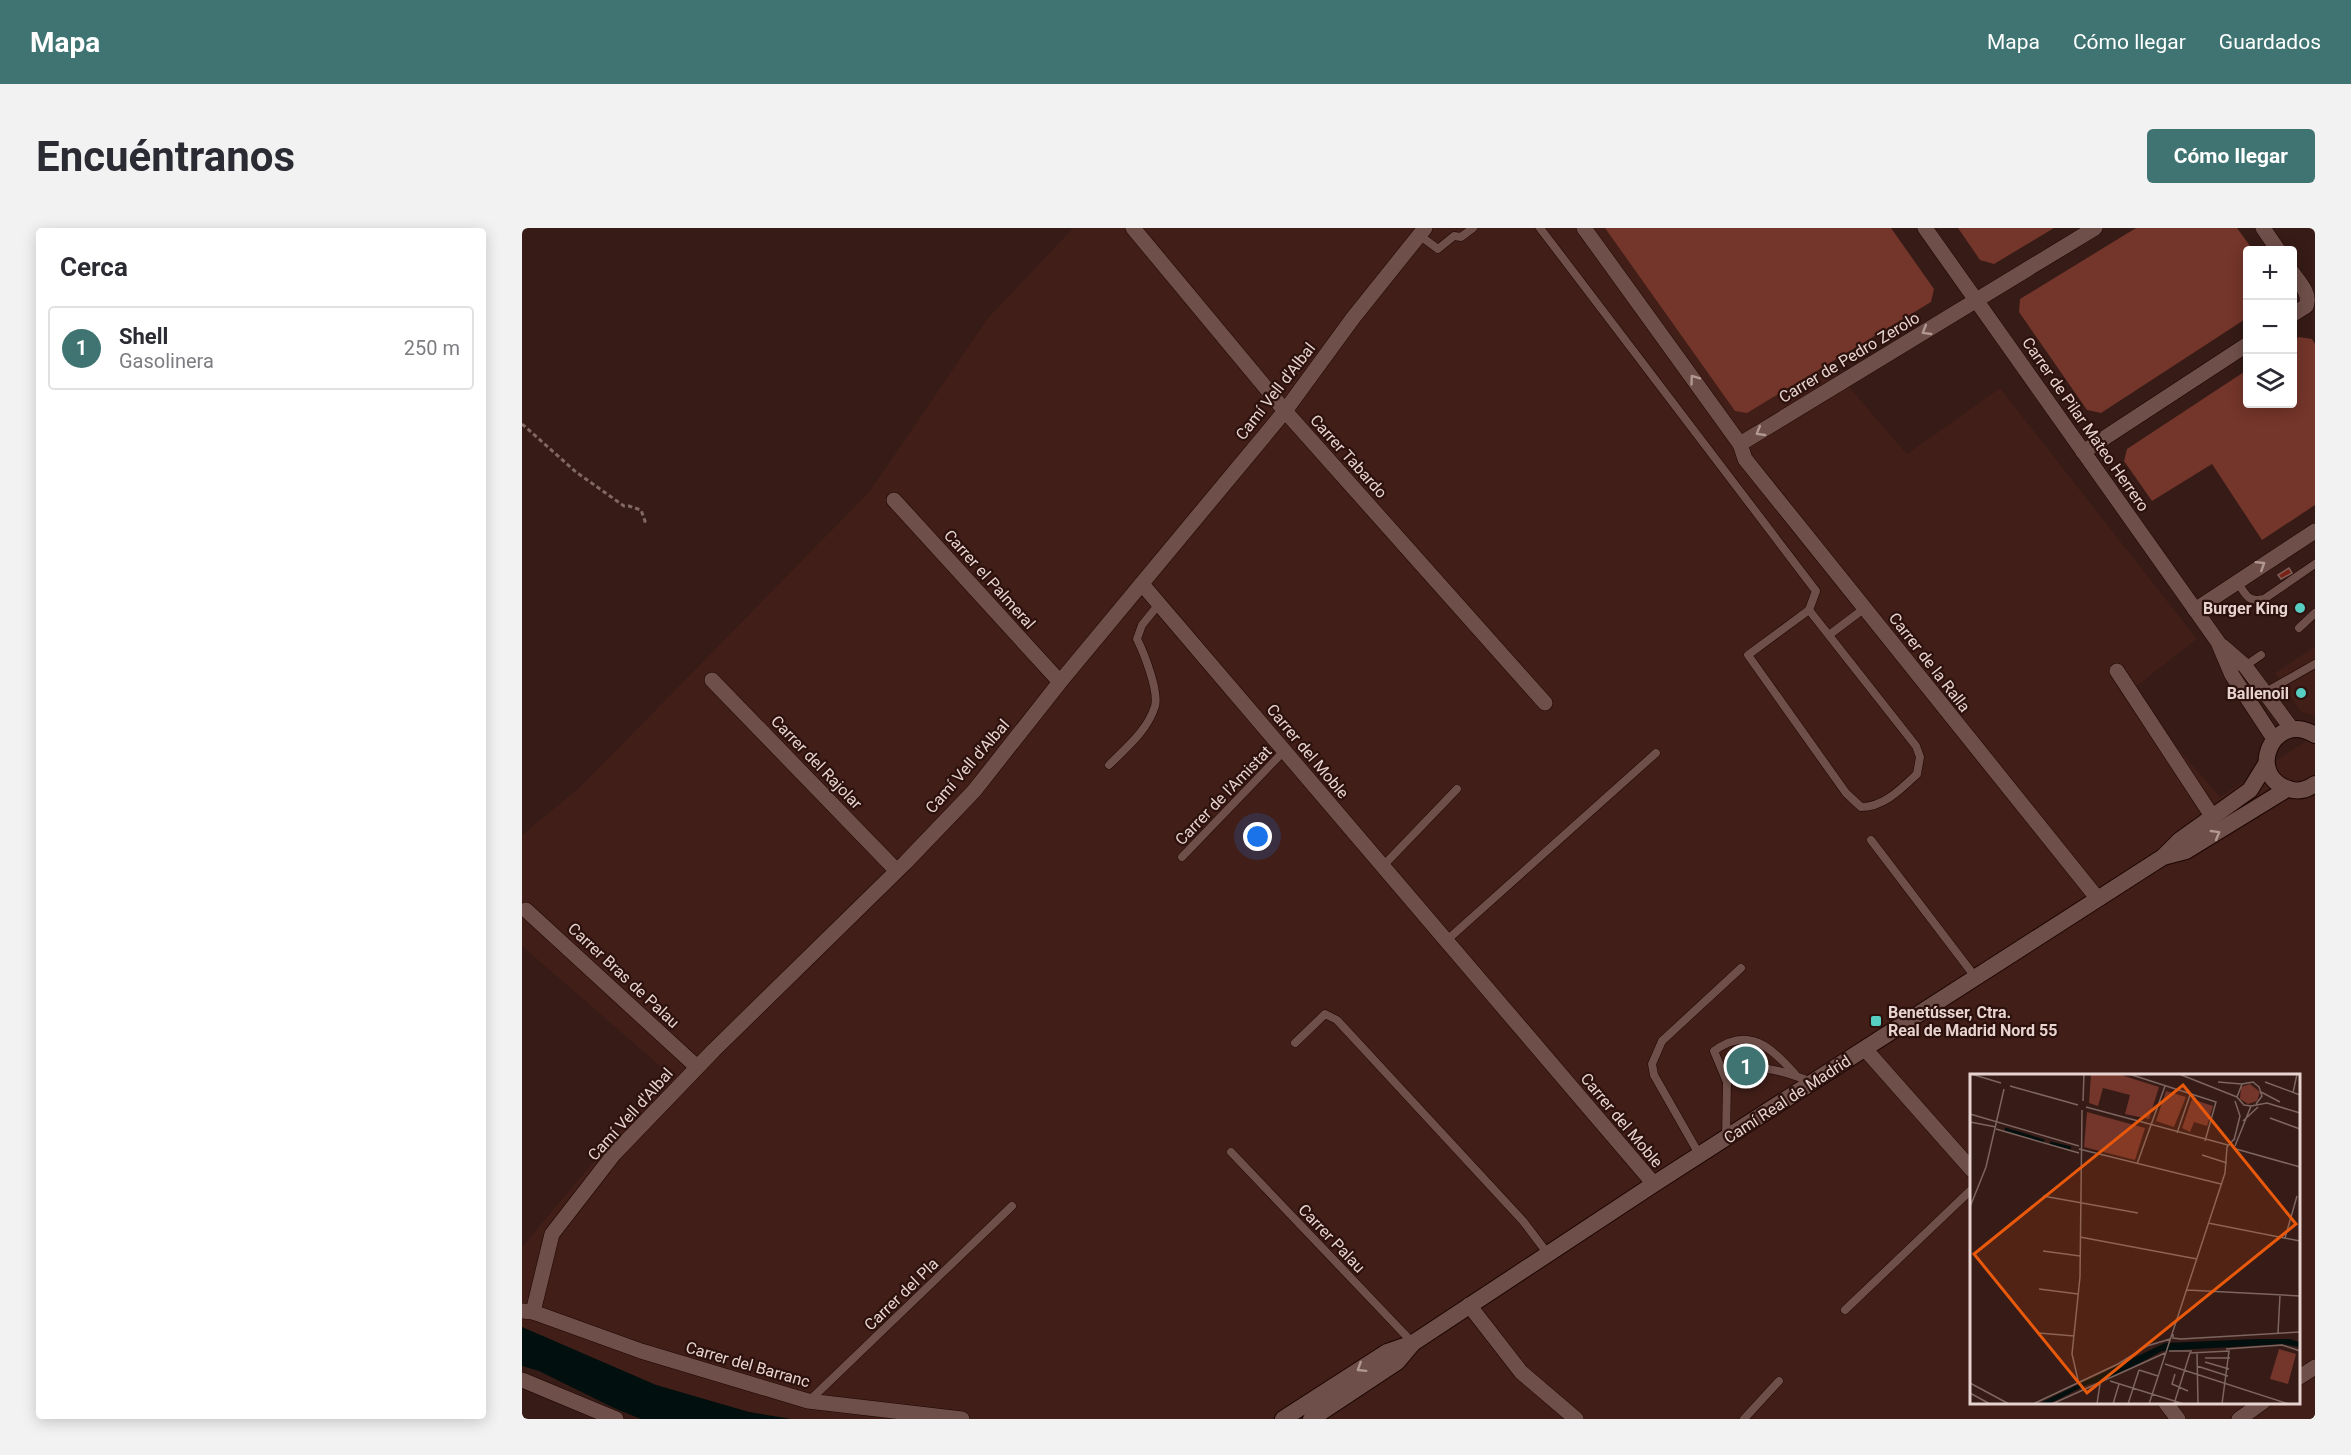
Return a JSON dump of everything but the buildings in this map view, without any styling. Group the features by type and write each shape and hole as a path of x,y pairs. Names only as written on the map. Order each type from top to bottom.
{"street":[{"name":"Carrer Tabardo","path":"1133,228 1285,411 1545,703"},
{"name":"Carrer de la Ralla","path":"1584,228 1740,444 1745,459 2098,899"},
{"name":"Carrer de Pilar Mateo Herrero","path":"1925,228 2218,642 2232,675 2274,739"},
{"name":"Carrer de Pedro Zerolo","path":"1740,444 2095,228"},
{"path":"2263,228 2275,246"},
{"name":"Camí Vell d'Albal","path":"527,1311 552,1234 614,1154 697,1067 974,791 1060,682 1285,411 1353,318 1422,231"},
{"path":"2297,279 2307,294 2311,306 2297,313"},
{"path":"2083,452 2243,347"},
{"name":"Carrer el Palmeral","path":"894,500 1060,682"},
{"path":"2195,609 2314,533"},
{"name":"Carrer del Moble","path":"1142,584 1654,1184"},
{"name":"Carrer de Pilar Mateo Herrero","path":"2218,642 2245,666 2292,729"},
{"path":"2117,671 2212,816"},
{"name":"Carrer del Rajolar","path":"712,680 896,870"},
{"path":"2274,739 2292,729 2314,734"},
{"name":"Camí Real de Madrid","path":"1283,1419 1387,1352 1413,1343 1726,1138 1806,1080 1865,1049 2163,857 2180,840 2250,790 2266,764 2269,747 2274,739"},
{"path":"2266,764 2274,781 2287,789 2302,790 2315,784"},
{"name":"Camí Real de Madrid","path":"2163,857 2186,850 2287,789"},
{"name":"Carrer Bras de Palau","path":"526,910 697,1067"},
{"path":"1865,1049 1970,1169"},
{"path":"1470,1305 1521,1372 1576,1419"},
{"name":"Carrer del Barranc","path":"527,1311 641,1352 808,1401 962,1419"},
{"name":"Camí Real de Madrid","path":"1311,1419 1397,1362 1413,1343"},
{"path":"2300,1377 2315,1367"},
{"path":"522,1380 616,1419"},
{"path":"2167,1404 2178,1419"},
{"path":"2239,1419 2260,1404"}],"lane":[{"path":"1422,231 1438,249 1454,236 1461,237 1473,228"},
{"path":"1540,228 1816,591 1809,610 1748,655 1846,793 1861,807 1882,803 1917,774 1920,757 1916,746 1809,610"},
{"path":"2237,581 2248,598 2255,601 2264,599 2315,564"},
{"path":"1109,765 1138,737 1156,705 1149,664 1137,639 1142,625 1159,604"},
{"path":"1829,635 1865,608"},
{"path":"2299,628 2315,613"},
{"path":"2245,666 2261,654"},
{"path":"2264,693 2315,664"},
{"name":"Carrer de l'Amistat","path":"1182,857 1284,751"},
{"path":"1446,941 1656,753"},
{"path":"1383,866 1457,789"},
{"path":"1871,840 1976,978"},
{"path":"1700,1155 1654,1075 1652,1064 1662,1041 1741,968"},
{"path":"1295,1043 1325,1014 1337,1020 1523,1221 1548,1254"},
{"path":"1726,1138 1727,1082 1714,1051 1737,1039 1747,1039 1759,1043 1777,1055 1806,1080"},
{"path":"1727,1082 1731,1077 1749,1068 1783,1071 1806,1080"},
{"name":"Carrer Palau","path":"1231,1152 1413,1343"},
{"path":"1845,1310 1970,1190"},
{"name":"Carrer del Pla","path":"808,1401 1012,1206"},
{"path":"1744,1419 1779,1381"}],"path":[{"path":"522,424 576,472 624,506 640,510 645,521 644,525"}],"shaded area":[{"path":"1073,228 1623,228 1797,327 1907,454 2000,388 2197,639 2129,692 2220,797 2315,735 2315,1419 791,1419 749,1412 656,1385 522,1327 522,1247 668,1073 522,946 522,835 580,787 869,492 988,318"},
{"path":"1605,228 1891,228 1934,289 1931,302 1747,413 1735,411"},
{"path":"1958,228 2054,228 1994,264 1980,260"},
{"path":"2136,228 2237,228 2250,246 2243,246 2243,321 2101,413 2087,410 2019,312 2020,299"},
{"path":"2297,338 2312,339 2315,344 2315,505 2262,540 2212,464 2152,501 2124,461 2127,449 2243,373 2243,408 2297,408"},
{"name":"Ballenoil","path":"2315,646 2315,716 2301,712 2275,673"},
{"path":"522,1327 656,1385 749,1412 791,1419 641,1419 539,1371 522,1366"}],"place":[{"name":"Burger King","path":"2300,608"},
{"name":"Ballenoil","path":"2301,693"},
{"name":"Benetússer, Ctra. Real de Madrid Nord 55","path":"1876,1021"},
{"name":"Shell","path":"1746,1066"}]}
